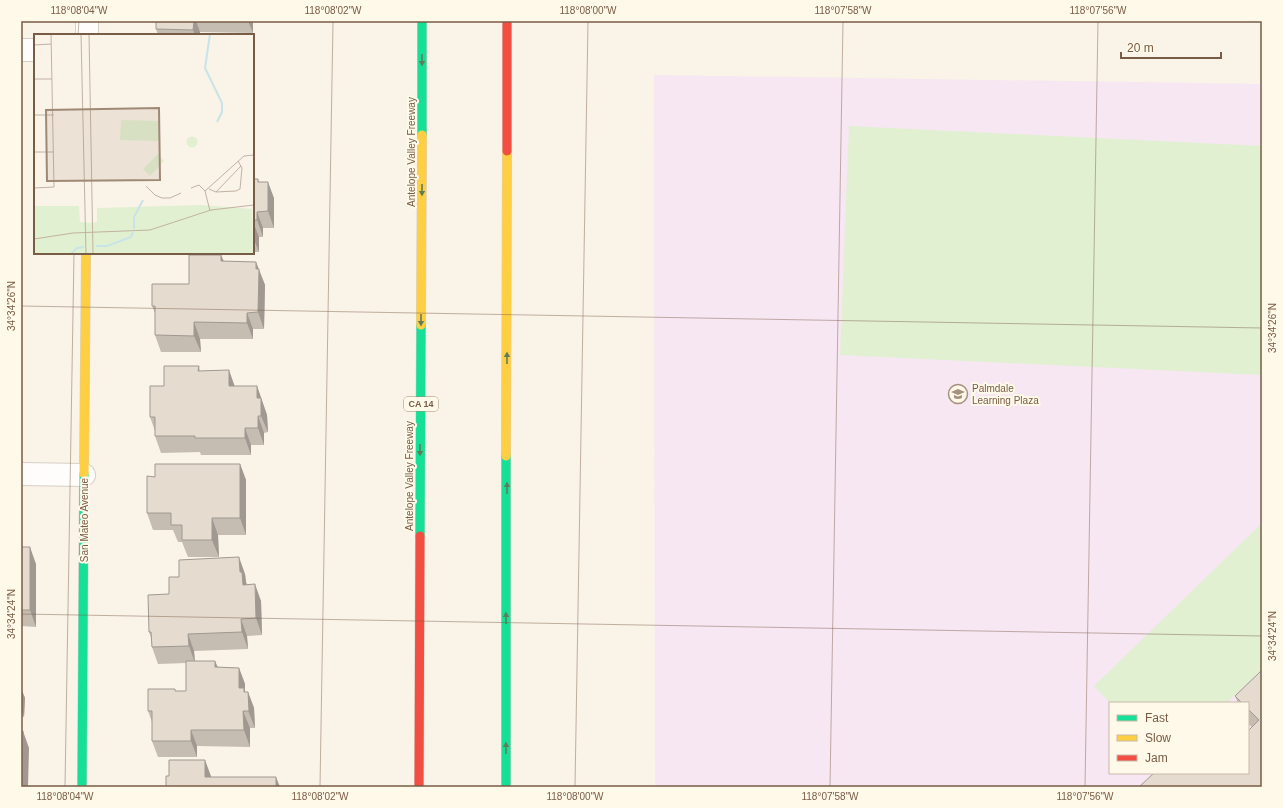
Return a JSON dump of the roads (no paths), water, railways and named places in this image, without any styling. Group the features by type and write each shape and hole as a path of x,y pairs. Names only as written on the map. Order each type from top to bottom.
{"main road":[{"name":"Antelope Valley Freeway","path":"419,787 422,21"},
{"path":"506,787 507,21"},
{"name":"San Mateo Avenue","path":"82,787 86,254"}],"street":[{"path":"87,21 87,34"},
{"path":"21,50 34,50"},
{"path":"21,474 84,475"}],"place":[{"name":"Palmdale Learning Plaza","path":"958,394"}]}
